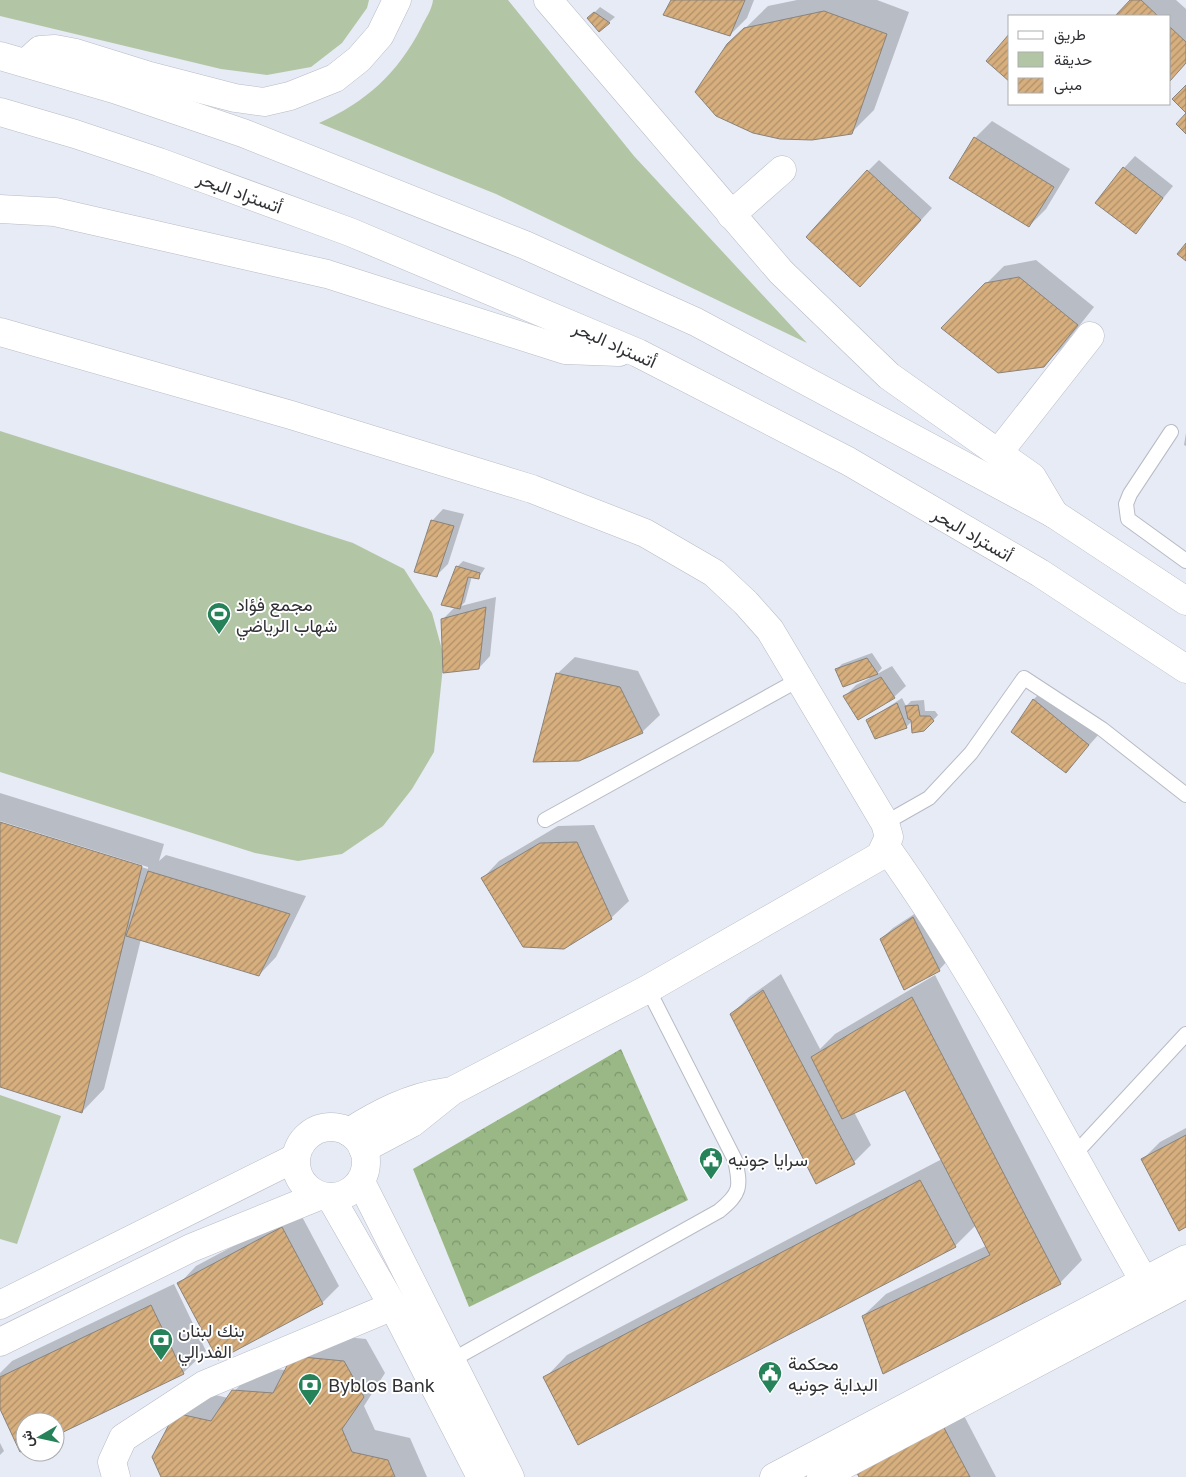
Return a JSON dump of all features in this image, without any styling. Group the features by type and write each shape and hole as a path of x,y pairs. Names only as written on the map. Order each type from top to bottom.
{"main road":[{"path":"26,63 40,50 55,49 76,53 168,81 235,98 264,102 290,96 335,78 359,59 380,35 397,0"},
{"path":"548,0 781,272 889,376 1032,477 1054,514"},
{"path":"0,56 114,89 243,133 525,245 696,322 1054,514 1186,601"},
{"name":"أتستراد البحر","path":"0,112 150,159 350,232 638,353 848,461 1040,573 1186,669"},
{"path":"731,215 782,170"},
{"path":"5,209 55,212 327,274 566,350 638,353"},
{"path":"0,332 291,415 522,486 645,533 714,573 746,603 770,630 800,679 918,892 1150,1290"},
{"path":"999,452 1090,336"},
{"path":"356,1140 400,1104 428,1094 452,1091 648,989 851,874 880,856 886,835"},
{"path":"0,1342 192,1248 325,1197 342,1196 353,1190 360,1182 365,1171 356,1140 338,1127 315,1130 306,1137 295,1158 296,1170 308,1190 325,1197 393,1306 482,1477"},
{"path":"0,1305 295,1158"},
{"path":"360,1182 510,1477"},
{"path":"774,1477 864,1442 1150,1290 1186,1259"},
{"path":"1150,1290 1186,1284"},
{"path":"116,1477 112,1462 123,1438 204,1385 393,1306"},
{"path":"821,1477 864,1442"}],"lane":[{"path":"1171,432 1130,494 1126,504 1128,519 1186,561"},
{"path":"886,835 929,798 971,753 1024,678 1102,729 1186,795"},
{"path":"545,820 800,679"},
{"path":"452,1360 719,1211 738,1192 739,1184 735,1160 648,989"},
{"path":"1073,1156 1186,1034"}],"green space":[{"path":"0,0 369,0 367,8 342,43 311,67 267,75 221,69 0,16"},
{"path":"433,0 508,0 634,156 807,343 496,194 319,123 336,115 366,96 391,73 412,44 430,11"},
{"name":"مجمع فؤاد شهاب الرياضي","path":"0,431 353,543 404,569 432,613 444,657 434,752 412,789 383,826 342,854 298,861 255,853 0,772"},
{"path":"621,1049 688,1200 469,1307 413,1169"},
{"path":"0,1095 61,1116 17,1244 0,1239"}],"building":[{"path":"671,0 745,0 730,36 663,15"},
{"path":"1130,0 1141,0 1157,15 1116,15"},
{"path":"824,11 887,34 852,134 812,140 780,139 753,133 716,116 695,92 727,44 744,28"},
{"path":"594,12 610,23 599,32 587,18"},
{"path":"1171,28 1186,42 1186,63 1171,80"},
{"path":"1008,35 1008,80 986,61"},
{"path":"1186,85 1186,113 1172,99"},
{"path":"1186,113 1186,134 1176,124"},
{"path":"974,137 1054,187 1029,227 949,178"},
{"path":"1123,167 1163,198 1136,234 1095,203"},
{"path":"867,170 921,220 860,287 806,237"},
{"path":"1186,243 1186,261 1177,254"},
{"path":"1019,277 1078,325 1044,367 998,373 941,328 985,283"},
{"path":"431,520 454,526 437,577 414,572"},
{"path":"456,566 480,573 479,579 468,577 460,609 441,605"},
{"path":"486,607 479,669 443,673 441,619"},
{"path":"867,658 878,674 843,687 835,669"},
{"path":"556,673 620,687 643,733 579,761 533,762"},
{"path":"881,677 895,698 858,720 843,696"},
{"path":"1033,699 1089,745 1066,773 1011,732"},
{"path":"897,703 907,728 875,739 866,720"},
{"path":"918,705 920,716 930,716 934,721 924,731 912,733 911,720 908,719 905,706"},
{"path":"0,822 142,866 82,1113 0,1087"},
{"path":"577,842 612,919 564,949 523,947 481,878 540,843"},
{"path":"148,871 290,914 259,976 126,936"},
{"path":"913,917 940,971 904,990 880,939"},
{"path":"763,990 855,1164 816,1184 730,1014"},
{"path":"912,997 1061,1284 883,1374 862,1316 990,1255 905,1090 842,1119 811,1057"},
{"path":"1186,1135 1186,1227 1179,1231 1141,1159"},
{"path":"920,1180 956,1247 578,1445 543,1377"},
{"path":"282,1227 323,1304 218,1360 177,1283"},
{"path":"151,1305 184,1374 65,1431 65,1412 15,1412 15,1441 0,1409 0,1377"},
{"path":"292,1356 344,1361 364,1397 342,1429 352,1452 388,1460 395,1477 161,1477 152,1457 175,1413 211,1421 232,1390 273,1393"},
{"path":"943,1426 970,1477 859,1477 856,1471"}],"place":[{"name":"مجمع فؤاد شهاب الرياضي","path":"219,635"},
{"name":"سرايا جونيه","path":"711,1180"},
{"name":"بنك لبنان الفدرالي","path":"161,1361"},
{"name":"محكمة البداية جونيه","path":"770,1394"},
{"name":"Byblos Bank","path":"310,1406"}]}
